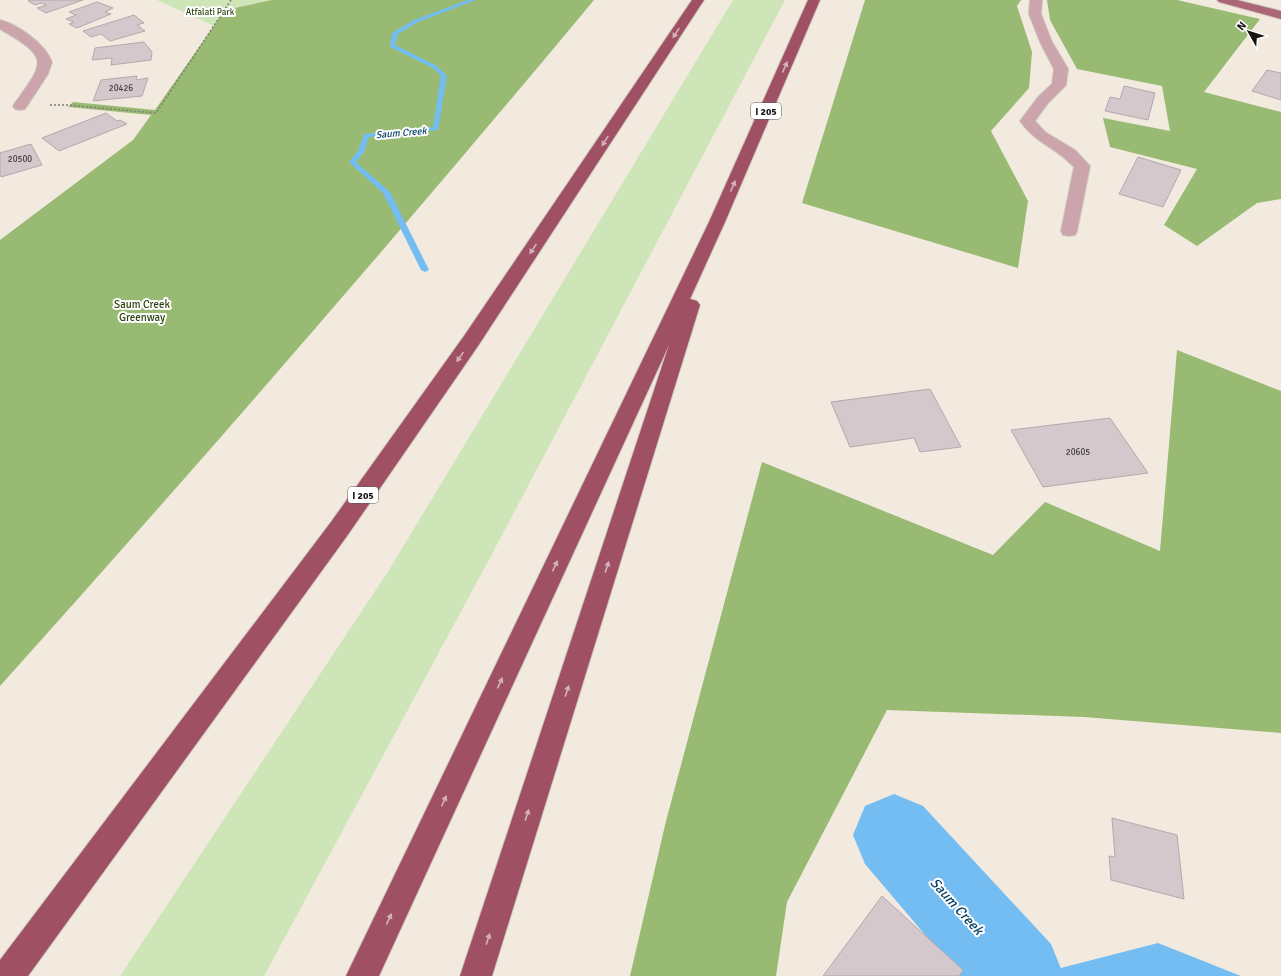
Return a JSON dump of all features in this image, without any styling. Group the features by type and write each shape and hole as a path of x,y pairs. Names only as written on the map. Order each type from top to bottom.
{"highway":[{"name":"I 205","path":"8,976 339,529 475,334 698,0"},
{"name":"I 205","path":"717,222 814,0"},
{"path":"362,976 717,222"},
{"path":"476,976 717,222"}],"main road":[{"path":"1223,0 1281,15"}],"street":[{"path":"1036,0 1035,14 1046,42 1062,69 1060,85 1043,100 1027,121 1040,135 1070,152 1082,166 1069,231"},
{"path":"0,24 29,41 44,56 45,68 20,106"}],"path":[{"path":"20,106 68,105 156,113 231,0"}],"green space":[{"name":"Atfalati Park","path":"157,0 272,0 225,10 214,26"},
{"name":"Saum Creek Greenway","path":"272,0 594,0 300,346 151,517 0,686 0,240 133,140 151,115 68,107 73,102 155,110 225,10"},
{"path":"733,0 785,0 491,556 264,976 120,976 389,570"},
{"path":"865,0 1021,0 1017,6 1032,52 1029,88 991,131 1028,201 1018,268 802,203"},
{"path":"1047,0 1177,0 1260,19 1204,92 1281,112 1281,199 1257,203 1197,246 1164,225 1197,169 1110,147 1103,118 1170,131 1162,86 1077,69 1050,20"},
{"path":"1177,350 1281,391 1281,733 1084,717 887,710 787,902 776,976 630,976 666,821 762,462 993,555 1045,502 1160,551"}],"water":[{"path":"1158,943 1241,976 1054,976 1053,970"}],"building":[{"path":"83,0 46,13 37,8 46,5 42,3 35,5 28,1"},
{"path":"97,2 113,8 105,12 111,14 77,28 69,24 74,22 66,19 76,15 69,12"},
{"path":"134,15 144,23 137,25 145,31 110,41 101,34 91,37 83,31"},
{"path":"144,42 152,52 151,60 111,65 112,58 92,60 95,48"},
{"path":"1267,70 1281,73 1281,100 1252,91"},
{"path":"137,76 136,80 148,78 142,96 93,101 101,80"},
{"path":"1124,86 1155,93 1148,120 1105,111 1110,97 1120,99"},
{"path":"106,113 117,121 120,120 127,124 59,151 42,138"},
{"path":"31,144 42,165 1,177 0,153"},
{"path":"1138,157 1181,170 1163,207 1119,194"},
{"path":"930,389 961,447 920,452 914,438 850,447 831,402"},
{"path":"1110,418 1148,473 1043,487 1011,430"},
{"path":"1112,818 1177,835 1184,899 1111,880 1109,856 1115,857"},
{"path":"882,896 963,970 959,976 823,976"}],"waterway":[{"name":"Saum Creek","path":"425,270 386,192 352,162 361,152 366,135 436,129 444,76 435,67 392,46 395,33 416,21 473,0"},
{"name":"Saum Creek","path":"894,835 1019,976"}]}
